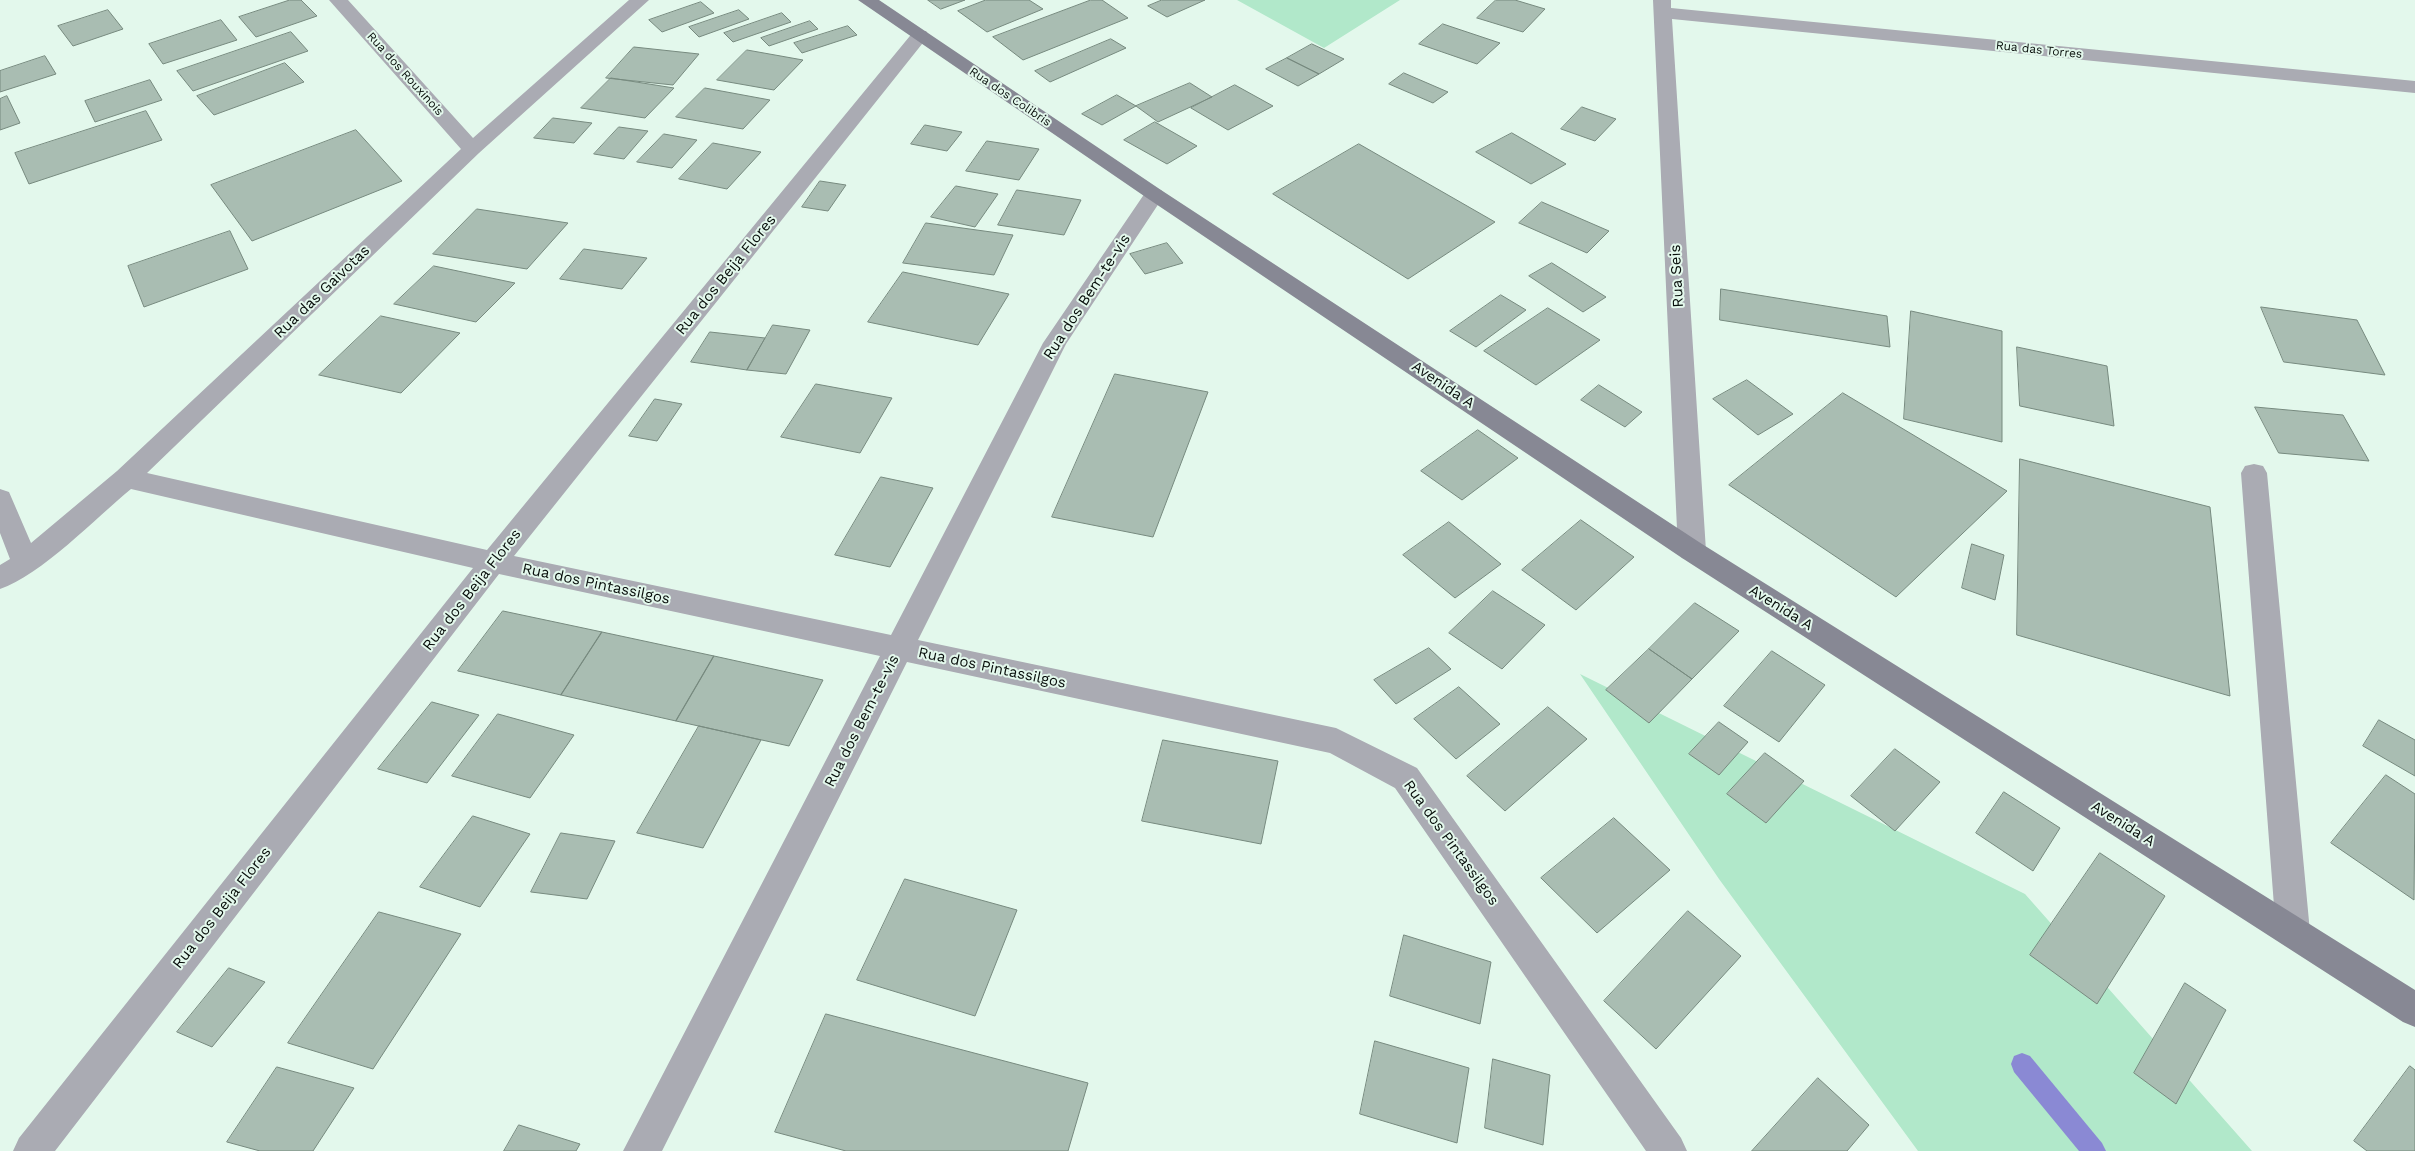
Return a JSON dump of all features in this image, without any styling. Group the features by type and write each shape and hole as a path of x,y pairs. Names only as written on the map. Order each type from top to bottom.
{"street":[{"name":"Rua dos Rouxinois","path":"338,0 472,149"},
{"name":"Rua das Gaivotas","path":"0,578 25,563 126,478 472,149 640,0"},
{"name":"Rua dos Colibris","path":"867,0 1154,194"},
{"name":"Rua das Torres","path":"1663,6 2415,87"},
{"name":"Rua Seis","path":"1663,6 1692,551"},
{"name":"Rua dos Beija Flores","path":"32,1151 493,562 920,35"},
{"name":"Avenida A","path":"1154,194 1692,551 2415,1010"},
{"name":"Rua dos Bem-te-vis","path":"642,1151 1055,343 1154,194"},
{"path":"2254,473 2293,932"},
{"name":"Rua dos Pintassilgos","path":"126,478 493,562 1336,741 1406,778 1668,1151"},
{"path":"0,499 25,563"}],"green space":[{"path":"1237,0 1400,0 1324,48"},
{"path":"1580,674 2025,894 2252,1151 1918,1151 1719,879"}],"building":[{"path":"290,0 301,0 317,16 256,37 239,17"},
{"path":"928,0 965,0 941,9"},
{"path":"986,0 1029,0 1043,9 987,32 958,11"},
{"path":"1091,0 1102,0 1128,18 1023,60 993,37"},
{"path":"1162,0 1205,0 1167,17 1148,6"},
{"path":"1496,0 1515,0 1545,9 1523,32 1477,18"},
{"path":"701,2 714,13 662,32 649,20"},
{"path":"108,10 123,29 73,46 58,26"},
{"path":"739,10 749,19 699,37 689,27"},
{"path":"782,13 791,22 733,42 724,33"},
{"path":"221,20 237,40 163,64 149,44"},
{"path":"810,21 818,29 769,46 761,38"},
{"path":"1443,24 1500,43 1477,64 1419,44"},
{"path":"848,26 857,35 802,53 794,43"},
{"path":"291,32 308,51 193,91 177,71"},
{"path":"1111,39 1126,48 1050,82 1035,71"},
{"path":"1312,44 1344,59 1319,74 1287,58"},
{"path":"634,47 699,54 673,85 606,78"},
{"path":"747,50 803,60 774,90 717,80"},
{"path":"45,56 56,74 0,92 0,71"},
{"path":"1287,58 1319,74 1298,86 1266,69"},
{"path":"285,63 304,82 214,115 197,96"},
{"path":"1404,73 1448,92 1433,103 1389,84"},
{"path":"611,78 674,88 645,118 581,108"},
{"path":"150,80 162,100 95,122 85,101"},
{"path":"1190,83 1212,97 1158,122 1136,106"},
{"path":"1235,85 1273,106 1228,130 1191,108"},
{"path":"705,88 770,100 743,129 676,117"},
{"path":"1117,95 1136,106 1102,125 1082,114"},
{"path":"7,96 20,123 0,130 0,99"},
{"path":"1582,107 1616,119 1595,141 1561,129"},
{"path":"146,111 162,140 29,184 15,153"},
{"path":"553,118 592,123 574,143 534,138"},
{"path":"1155,122 1197,146 1167,164 1124,140"},
{"path":"925,125 962,132 947,151 911,144"},
{"path":"619,127 648,131 624,159 594,154"},
{"path":"356,130 402,181 252,241 211,185"},
{"path":"1512,133 1566,164 1531,184 1476,152"},
{"path":"664,134 697,140 672,168 637,162"},
{"path":"987,141 1039,149 1019,180 966,171"},
{"path":"713,143 761,152 727,189 679,179"},
{"path":"1359,144 1495,222 1408,279 1273,194"},
{"path":"820,181 846,185 828,211 802,207"},
{"path":"956,186 998,194 975,227 931,217"},
{"path":"1017,190 1081,200 1064,235 998,225"},
{"path":"1542,202 1609,231 1587,253 1519,223"},
{"path":"477,209 568,223 527,269 433,254"},
{"path":"926,223 1013,235 994,275 903,263"},
{"path":"230,231 248,269 144,307 128,266"},
{"path":"1167,243 1183,263 1145,274 1130,254"},
{"path":"584,249 647,258 622,289 560,279"},
{"path":"1552,263 1606,297 1583,312 1529,276"},
{"path":"434,266 515,283 476,322 394,304"},
{"path":"903,272 1009,294 978,345 868,322"},
{"path":"1721,289 1887,316 1890,347 1720,320"},
{"path":"1501,295 1526,310 1476,347 1450,331"},
{"path":"2261,307 2357,320 2385,375 2284,362"},
{"path":"1548,308 1600,340 1536,385 1484,351"},
{"path":"1911,311 2002,331 2002,442 1904,419"},
{"path":"381,316 460,333 401,393 319,375"},
{"path":"773,325 810,330 786,374 747,370"},
{"path":"710,332 765,338 747,370 691,362"},
{"path":"2017,347 2107,366 2114,426 2020,406"},
{"path":"1115,374 1208,392 1153,537 1052,517"},
{"path":"1747,380 1793,414 1758,435 1713,399"},
{"path":"816,384 892,398 860,453 781,437"},
{"path":"1599,385 1642,412 1625,427 1581,400"},
{"path":"1843,393 2007,491 1896,597 1729,485"},
{"path":"655,399 682,404 657,441 629,436"},
{"path":"2255,407 2343,415 2369,461 2279,453"},
{"path":"1478,430 1518,458 1462,500 1421,471"},
{"path":"2020,459 2210,507 2230,696 2017,635"},
{"path":"881,477 933,488 890,567 835,555"},
{"path":"1581,520 1634,557 1576,610 1522,570"},
{"path":"1449,522 1501,564 1455,598 1403,555"},
{"path":"1972,544 2004,555 1995,600 1962,588"},
{"path":"1493,591 1545,625 1502,669 1449,633"},
{"path":"1695,603 1739,631 1692,679 1649,649"},
{"path":"503,611 602,632 561,695 458,671"},
{"path":"602,632 714,656 676,721 561,695"},
{"path":"1429,648 1451,669 1396,704 1374,680"},
{"path":"1649,649 1692,679 1649,723 1606,690"},
{"path":"1772,651 1825,685 1779,742 1724,706"},
{"path":"714,656 823,680 789,746 676,721"},
{"path":"1459,687 1500,724 1456,759 1414,719"},
{"path":"432,702 479,715 427,783 378,769"},
{"path":"1548,707 1587,739 1505,811 1467,776"},
{"path":"498,714 574,735 530,798 452,776"},
{"path":"2379,720 2415,740 2415,776 2363,746"},
{"path":"1719,722 1748,742 1719,775 1689,754"},
{"path":"699,726 761,740 703,848 637,833"},
{"path":"1163,740 1278,761 1261,844 1142,821"},
{"path":"1895,749 1940,782 1895,831 1851,796"},
{"path":"1765,753 1804,781 1766,823 1727,794"},
{"path":"2386,775 2415,794 2414,900 2331,843"},
{"path":"2004,792 2060,828 2033,871 1976,833"},
{"path":"473,816 530,834 480,907 420,887"},
{"path":"1614,818 1670,870 1597,933 1541,878"},
{"path":"561,833 615,841 587,899 531,892"},
{"path":"2100,853 2165,896 2097,1004 2030,955"},
{"path":"905,879 1017,910 975,1016 857,980"},
{"path":"1688,911 1741,956 1656,1049 1604,1001"},
{"path":"379,912 461,934 373,1069 288,1043"},
{"path":"1404,935 1491,962 1480,1024 1390,996"},
{"path":"229,968 265,982 212,1047 177,1032"},
{"path":"2185,983 2226,1010 2176,1104 2134,1073"},
{"path":"826,1014 1088,1083 1068,1151 846,1151 775,1132"},
{"path":"1375,1041 1469,1068 1457,1143 1360,1114"},
{"path":"1493,1059 1550,1075 1543,1145 1485,1128"},
{"path":"2410,1066 2415,1070 2415,1151 2367,1151 2354,1141"},
{"path":"277,1067 354,1088 313,1151 260,1151 227,1142"},
{"path":"1818,1078 1869,1125 1847,1151 1752,1151"},
{"path":"519,1125 580,1144 576,1151 504,1151"}],"waterway":[{"path":"2022,1064 2094,1151"}]}
